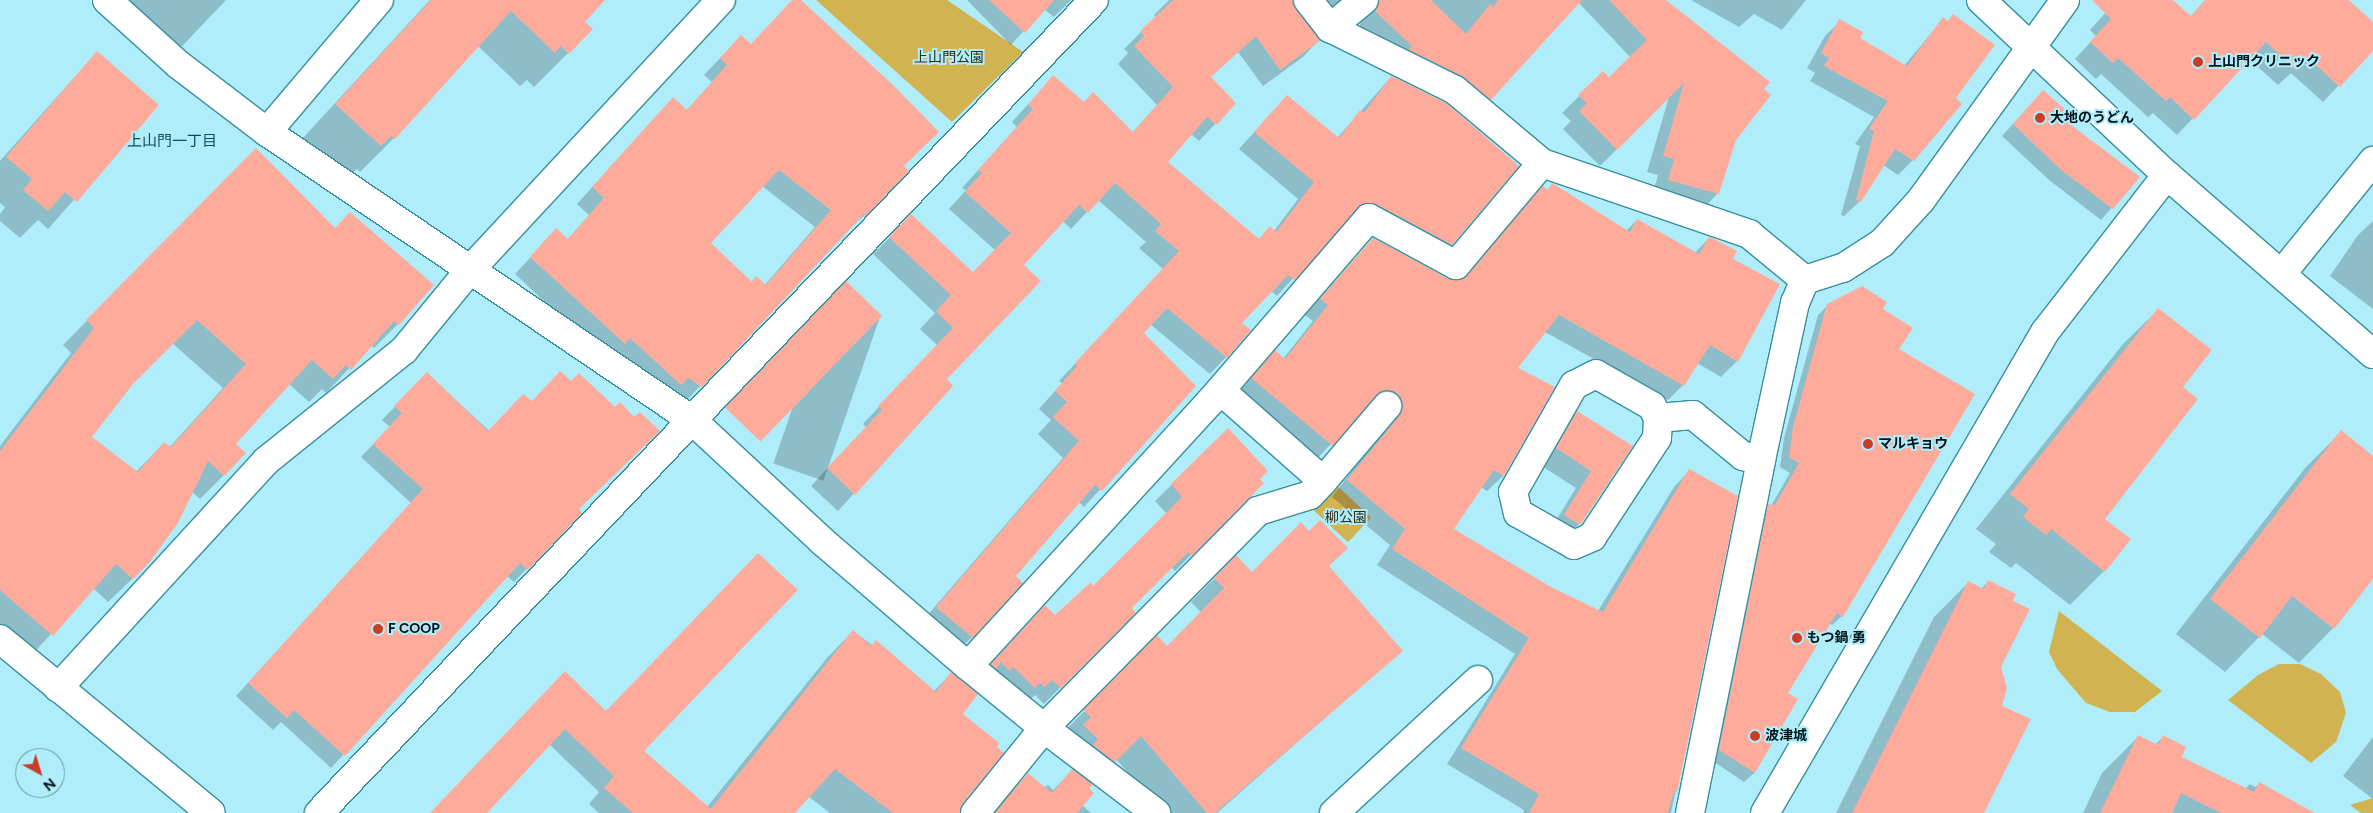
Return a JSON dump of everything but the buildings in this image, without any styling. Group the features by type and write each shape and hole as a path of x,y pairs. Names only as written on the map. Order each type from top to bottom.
{"street":[{"path":"107,0 178,65 267,132 469,271 692,420 822,541 968,666 1044,728 1156,813"},
{"path":"267,132 379,0"},
{"path":"58,688 266,461 404,350 469,271 721,0"},
{"path":"318,813 1094,0"},
{"path":"1308,0 1330,28 1455,90 1542,164 1749,234 1805,280"},
{"path":"1330,28 1364,0"},
{"path":"1982,0 2167,175 2282,272 2373,354"},
{"path":"1690,813 1795,303 1805,280 1843,268 1882,243 1921,200 2034,48 2065,0"},
{"path":"2282,272 2373,160"},
{"path":"968,666 1220,390 1369,218 1456,265 1542,164"},
{"path":"1765,813 2045,332 2167,175"},
{"path":"1596,374 1652,406 1658,418 1657,438 1592,537 1574,545 1518,512 1513,492 1574,385 1596,374"},
{"path":"1220,390 1323,481"},
{"path":"975,813 1044,728 1258,511 1310,495 1387,406"},
{"path":"1658,418 1693,415 1743,456 1762,460"},
{"path":"0,639 211,813"},
{"path":"1334,813 1478,680"}],"green space":[{"name":"上山門公園","path":"816,0 947,0 1023,52 952,122"},
{"name":"柳公園","path":"1317,467 1371,517 1348,542 1294,492"},
{"path":"2059,611 2162,691 2135,712 2110,712 2086,703 2057,669 2049,652"},
{"path":"2279,664 2300,664 2321,674 2340,692 2346,713 2336,742 2311,763 2228,700 2258,675"},
{"path":"2373,798 2373,813 2361,813 2350,805"}],"place":[{"name":"上山門クリニック","path":"2198,62"},
{"name":"大地のうどん","path":"2040,118"},
{"name":"マルキョウ","path":"1868,444"},
{"name":"F COOP","path":"378,629"},
{"name":"もつ鍋 勇","path":"1797,638"},
{"name":"波津城","path":"1755,736"}],"district":[{"name":"上山門一丁目","path":"172,142"}]}
